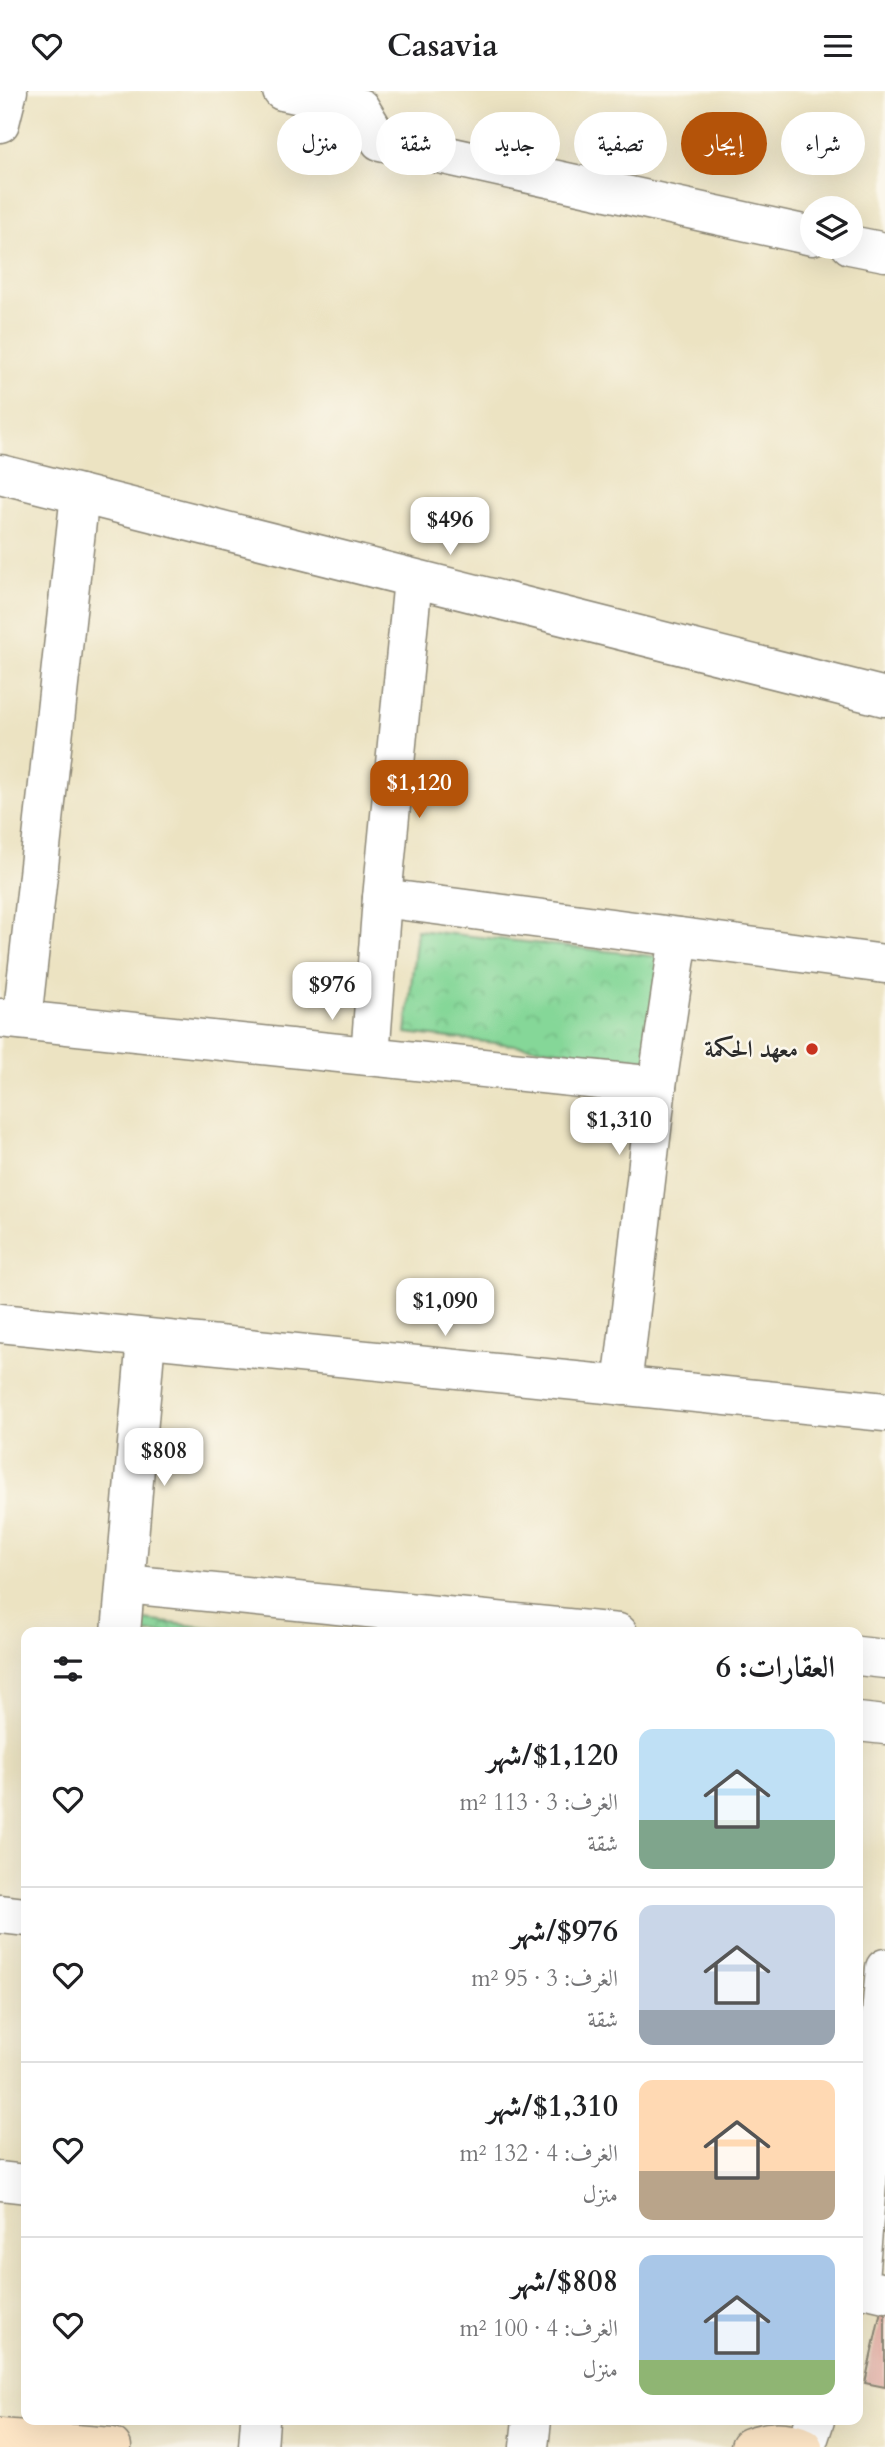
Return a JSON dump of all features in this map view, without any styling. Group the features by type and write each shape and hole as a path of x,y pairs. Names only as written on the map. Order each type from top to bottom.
{"main road":[{"path":"0,2438 103,2447"},
{"path":"750,2447 771,2440 792,2442 804,2447"}],"street":[{"path":"0,123 8,91"},
{"path":"282,91 360,108 380,141 800,233"},
{"path":"863,248 885,253"},
{"path":"0,474 885,697"},
{"path":"80,494 11,1019 657,1086"},
{"path":"370,1056 382,898 413,579"},
{"path":"382,898 885,964"},
{"path":"622,1386 657,1086 679,937"},
{"path":"0,1323 885,1412"},
{"path":"122,1627 146,1338"},
{"path":"126,1584 338,1619 498,1627"},
{"path":"863,1657 885,1659"},
{"path":"863,1723 885,1725"},
{"path":"0,1914 21,1916"},
{"path":"867,2290 869,2005 885,1968"},
{"path":"0,2181 21,2183"},
{"path":"258,2447 260,2425"},
{"path":"529,2447 531,2425"},
{"path":"804,2447 813,2425"}],"green space":[{"path":"417,930 660,957 649,1060 406,1033"},
{"path":"134,1619 205,1627 133,1627"}],"building":[{"path":"882,2306 885,2307 885,2387 865,2383"}],"place":[{"name":"معهد الحكمة","path":"812,1049"}]}
